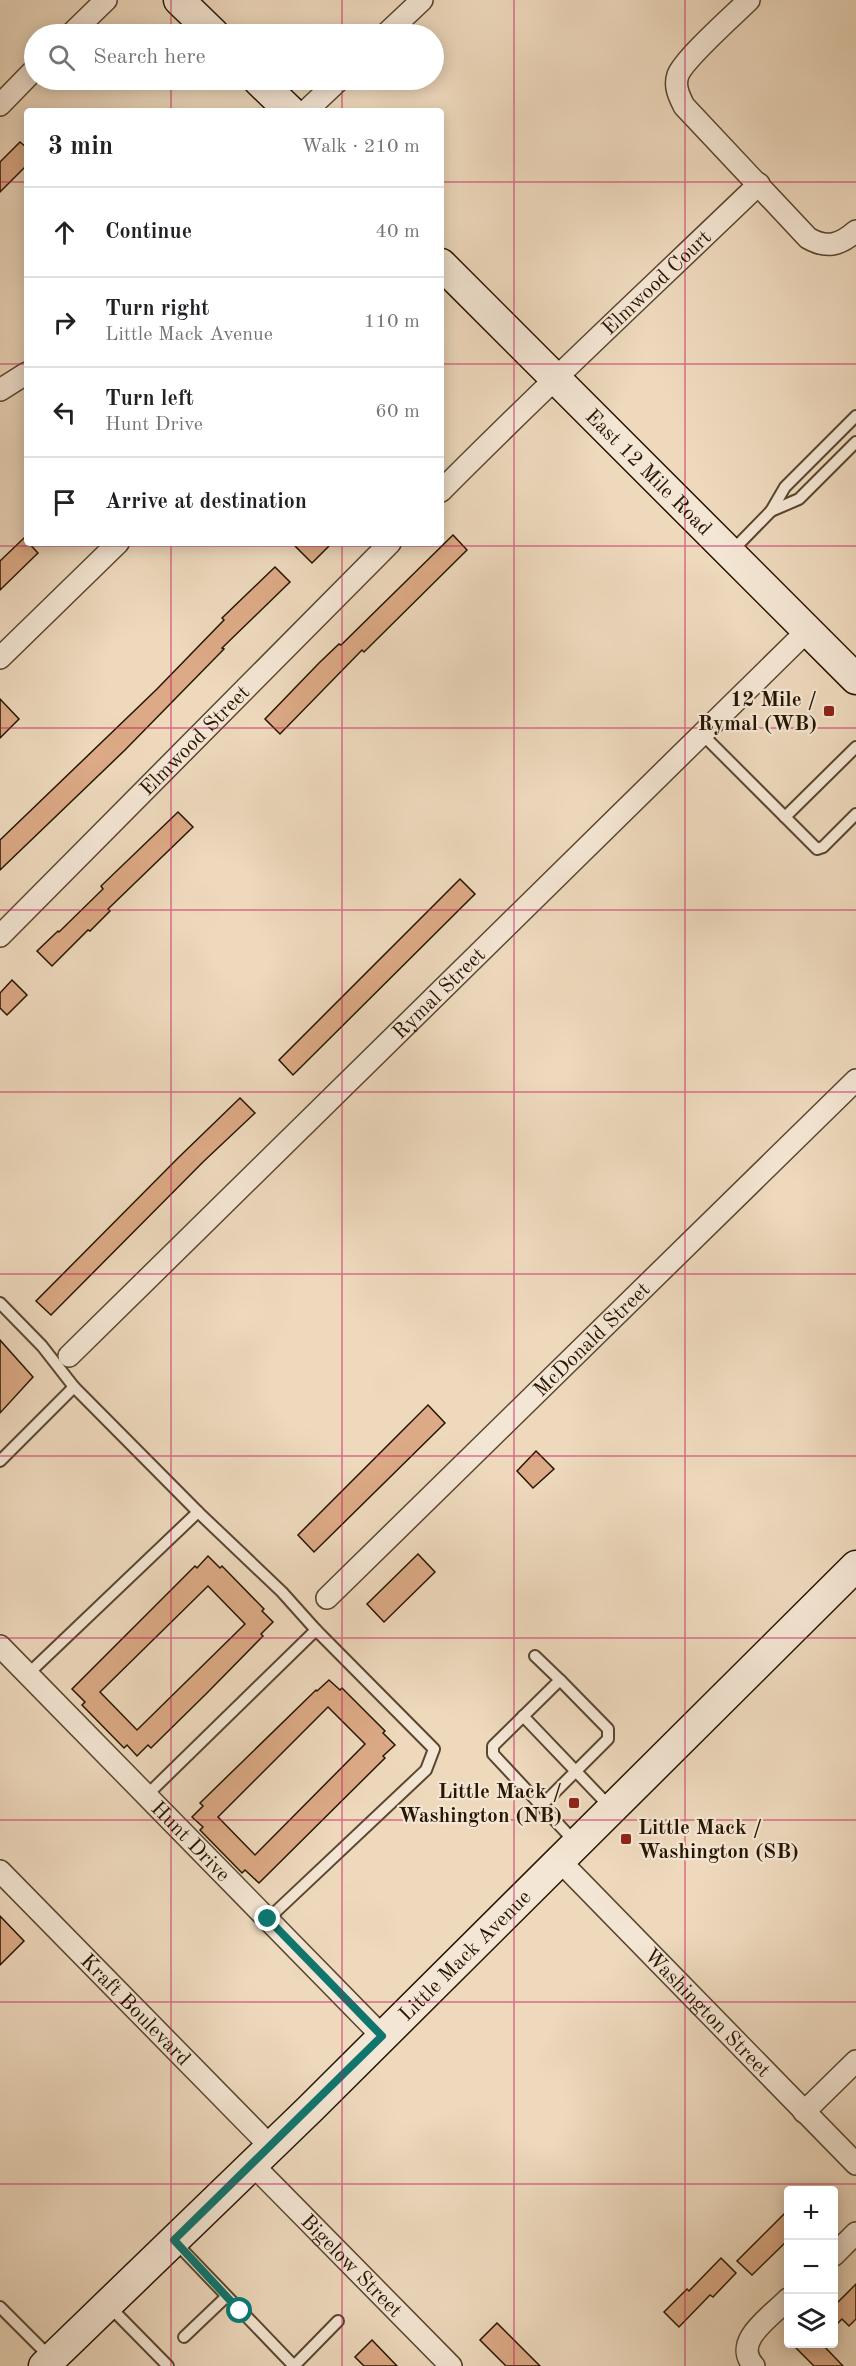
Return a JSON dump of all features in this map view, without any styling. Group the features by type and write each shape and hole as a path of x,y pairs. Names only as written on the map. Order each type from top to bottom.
{"main road":[{"path":"179,0 204,24"},
{"path":"268,90 287,108"},
{"name":"East 12 Mile Road","path":"444,267 856,679"},
{"name":"Little Mack Avenue","path":"48,2362 262,2156 856,1566"}],"street":[{"path":"81,24 106,0"},
{"path":"397,24 422,0"},
{"path":"749,0 683,66 676,86 684,106 808,238 818,244 830,245 840,243 856,231"},
{"path":"0,105 24,80"},
{"path":"309,108 328,90"},
{"name":"Elmwood Court","path":"554,379 759,184"},
{"path":"0,390 24,375"},
{"path":"444,488 554,379"},
{"path":"0,658 115,546"},
{"name":"Elmwood Street","path":"0,936 387,546"},
{"name":"Rymal Street","path":"69,1356 808,630"},
{"name":"McDonald Street","path":"327,1598 856,1080"},
{"name":"Hunt Drive","path":"0,1647 382,2036"},
{"name":"Washington Street","path":"568,1852 804,2112 856,2164"},
{"name":"Kraft Boulevard","path":"0,1871 262,2156"},
{"path":"804,2112 856,2061"},
{"name":"Bigelow Street","path":"262,2156 452,2366"},
{"path":"838,2251 856,2233"},
{"path":"753,2366 745,2348 748,2338 784,2304"}],"lane":[{"path":"731,552 771,511 785,487 856,416"},
{"path":"771,511 800,499 856,442"},
{"path":"702,734 817,849 823,847 856,814"},
{"path":"785,817 856,747"},
{"path":"0,1303 42,1346 74,1388 282,1592 316,1630 435,1749 426,1770 268,1919"},
{"path":"0,1461 74,1388"},
{"path":"28,1674 198,1512"},
{"path":"147,1795 316,1630"},
{"path":"536,1656 608,1729 608,1739 542,1805"},
{"path":"560,1680 493,1746 493,1754 542,1805 568,1852"},
{"path":"523,1716 612,1809"},
{"path":"174,2240 294,2366 339,2321"},
{"path":"184,2337 226,2297"},
{"path":"107,2304 168,2366"},
{"path":"0,2307 48,2362"}],"building":[{"path":"20,142 24,145 24,168 0,192 0,162"},
{"path":"453,535 467,550 364,652 362,650 280,734 265,719 319,663 339,644 341,645"},
{"path":"24,538 24,546 31,546 38,553 0,590 0,561"},
{"path":"295,546 329,546 312,563"},
{"path":"275,567 290,582 222,648 224,649 125,750 0,870 0,840 157,689 224,620 222,618"},
{"path":"0,699 19,719 0,738"},
{"path":"178,812 193,827 52,966 37,951 103,889 101,886"},
{"path":"460,879 475,894 293,1075 279,1060"},
{"path":"12,980 27,995 7,1015 0,1008 0,993"},
{"path":"240,1098 255,1113 51,1315 36,1301 178,1158"},
{"path":"0,1340 33,1377 0,1413"},
{"path":"428,1405 445,1423 314,1552 298,1535"},
{"path":"536,1451 554,1469 533,1488 517,1471"},
{"path":"418,1554 435,1572 384,1622 367,1604"},
{"path":"208,1556 220,1568 222,1566 264,1609 262,1611 273,1622 261,1634 263,1636 207,1693 151,1748 148,1745 137,1756 127,1745 124,1748 82,1705 85,1702 72,1689 195,1566 197,1568","holes":["208,1586 245,1624 137,1730 100,1692"]},
{"path":"329,1680 340,1690 342,1688 385,1731 383,1733 395,1745 383,1756 385,1758 259,1883 245,1870 242,1873 200,1830 203,1827 192,1817 203,1806 200,1803","holes":["328,1707 365,1744 255,1855 218,1817"]},
{"path":"0,1916 24,1941 0,1965"},
{"path":"784,2214 784,2244 752,2275 737,2261"},
{"path":"721,2258 736,2273 713,2297 710,2295 679,2327 664,2312 687,2289 689,2291"},
{"path":"856,2284 856,2319 849,2326 842,2319 838,2323 838,2302"},
{"path":"497,2323 540,2366 506,2366 480,2340"},
{"path":"372,2340 397,2366 364,2366 355,2357"},
{"path":"796,2348 826,2348 843,2366 814,2366"}],"place":[{"name":"12 Mile / Rymal (WB)","path":"829,711"},
{"name":"Little Mack / Washington (NB)","path":"574,1803"},
{"name":"Little Mack / Washington (SB)","path":"626,1839"}],"route":[{"path":"240,2311 174,2240 382,2036 268,1919"}]}
